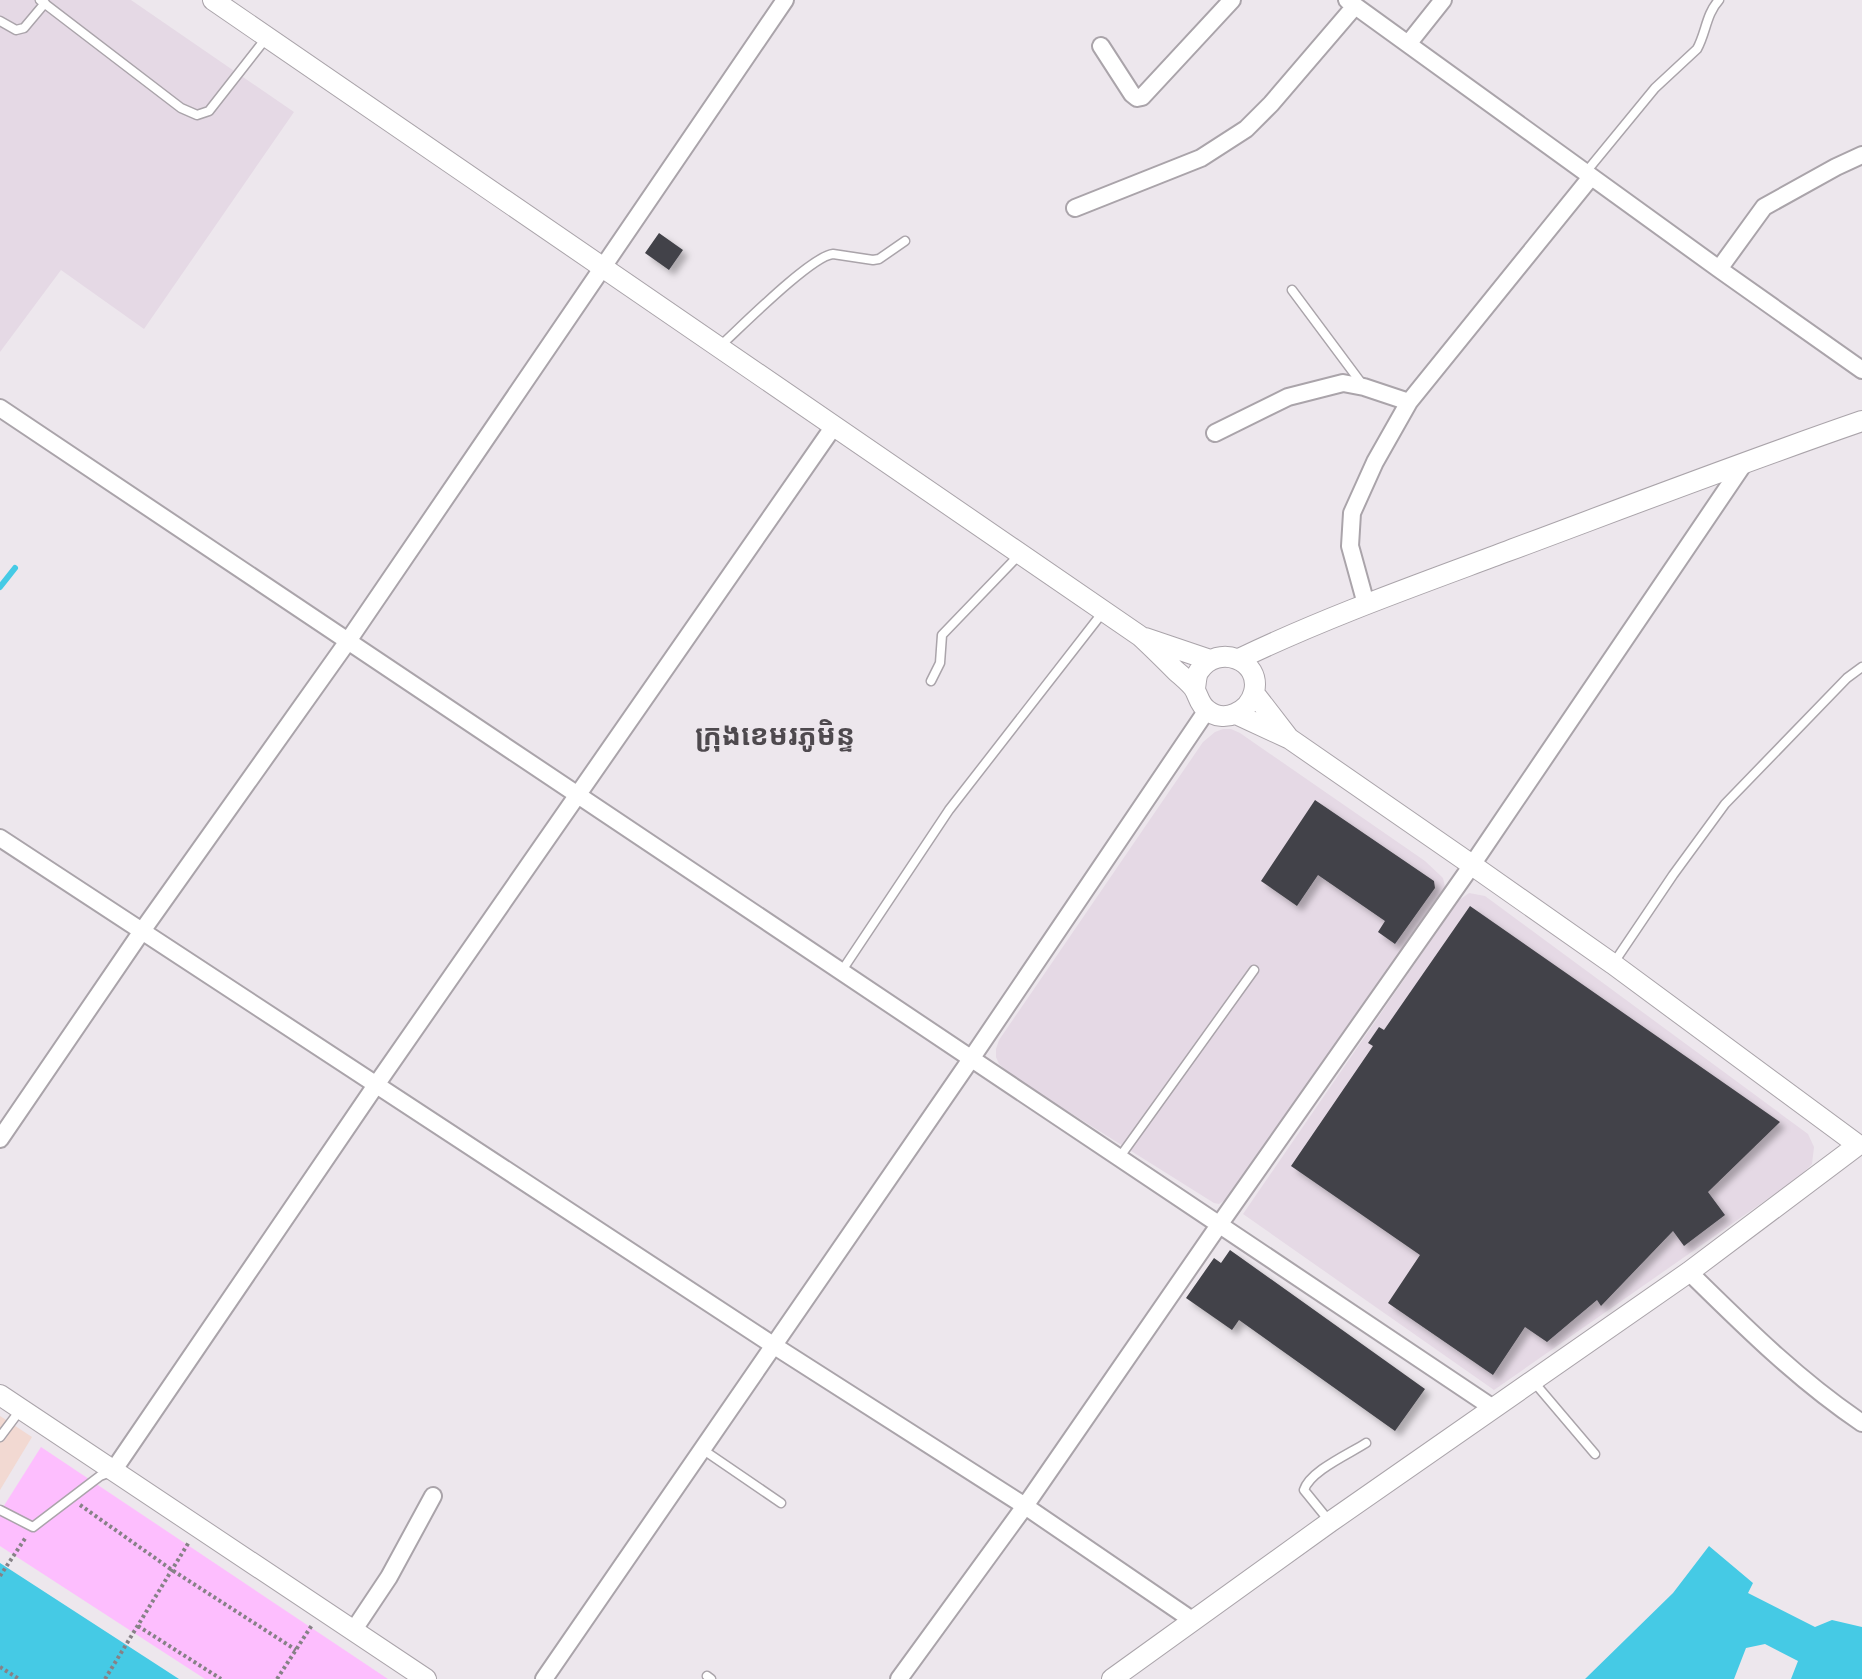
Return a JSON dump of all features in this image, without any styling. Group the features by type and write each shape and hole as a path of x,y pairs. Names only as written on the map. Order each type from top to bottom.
{"street":[{"path":"213,0 1140,636 1195,688"},
{"path":"0,1139 142,931 348,641 785,0"},
{"path":"1101,46 1132,94 1137,98 1142,97 1232,0"},
{"path":"1408,44 1443,0"},
{"path":"1075,208 1201,158 1246,129 1271,104 1351,3 1862,370"},
{"path":"1719,269 1764,207 1862,155"},
{"path":"1366,604 1350,546 1352,513 1375,462 1409,402 1589,175"},
{"path":"1215,433 1288,397 1343,383 1364,387 1409,402"},
{"path":"0,408 1493,1408"},
{"path":"1239,659 1366,604 1745,462 1862,421"},
{"path":"113,1470 376,1085 834,426"},
{"path":"899,1679 1025,1506 1472,865 1745,462"},
{"path":"1140,636 1210,660"},
{"path":"1274,642 1254,685 1247,706 1236,714 1216,715 1207,711 1198,701 1195,688 1198,672 1210,660 1219,656 1239,659 1248,667 1254,685 1290,739"},
{"path":"544,1679 1207,711"},
{"path":"1112,1679 1330,1522 1689,1272 1860,1144 1613,964 1290,739 1236,714"},
{"path":"0,838 773,1345 1025,1506 1192,1620"},
{"path":"1689,1272 1766,1347 1827,1399 1862,1423"},
{"path":"0,1395 426,1679"},
{"path":"353,1630 389,1576 433,1496"}],"lane":[{"path":"1589,175 1655,88 1697,49 1708,16 1719,0"},
{"path":"0,21 16,30 24,28 42,2 181,108 197,115 209,111 267,37"},
{"path":"719,348 801,273 827,255 879,259 905,241"},
{"path":"1292,290 1364,387"},
{"path":"931,681 940,663 942,635 1020,554"},
{"path":"841,972 949,810 1103,611"},
{"path":"1613,964 1673,875 1725,804 1847,678 1862,667"},
{"path":"1119,1158 1254,970"},
{"path":"1533,1380 1596,1454"},
{"path":"0,1437 21,1409"},
{"path":"1330,1522 1304,1490 1306,1483 1366,1443"},
{"path":"702,1449 781,1503"},
{"path":"0,1510 33,1527 100,1476 113,1470"}],"path":[{"path":"70,1498 172,1570 296,1650"},
{"path":"0,1576 33,1527"},
{"path":"105,1679 190,1540"},
{"path":"277,1679 314,1622"},
{"path":"138,1626 221,1679"},
{"path":"0,1667 19,1679"}],"shaded area":[{"path":"0,0 131,0 294,112 144,329 61,270 0,352"},
{"path":"1231,729 1240,733 1425,861 1443,878 1446,891 1228,1198 1219,1204 1015,1078 999,1064 996,1049 999,1040 1203,742 1215,732"},
{"path":"1469,893 1485,896 1808,1134 1814,1147 1812,1164 1799,1177 1494,1390 1243,1214 1458,901"},
{"path":"0,1416 32,1437 0,1490"},
{"path":"41,1447 388,1679 205,1679 0,1546 0,1512"}],"water":[{"path":"1709,1546 1753,1583 1748,1593 1815,1627 1832,1620 1862,1627 1862,1679 1791,1679 1798,1661 1765,1644 1746,1648 1734,1679 1585,1679 1673,1593"},
{"path":"0,1563 179,1679 0,1679"}],"building":[{"path":"659,233 683,250 669,270 645,253"},
{"path":"1315,800 1434,881 1435,888 1395,944 1378,932 1385,921 1318,875 1297,906 1261,881"},
{"path":"1470,906 1780,1122 1708,1192 1725,1215 1684,1246 1673,1231 1601,1306 1597,1300 1547,1342 1525,1327 1493,1375 1388,1303 1420,1255 1291,1166 1373,1046 1368,1043 1379,1027 1384,1030"},
{"path":"1230,1250 1425,1389 1395,1431 1239,1320 1232,1330 1186,1298 1214,1258 1221,1263"}],"waterway":[{"path":"0,587 15,568"}],"district":[{"name":"ក្រុងខេមរភូមិន្ទ","path":"775,735"}]}
